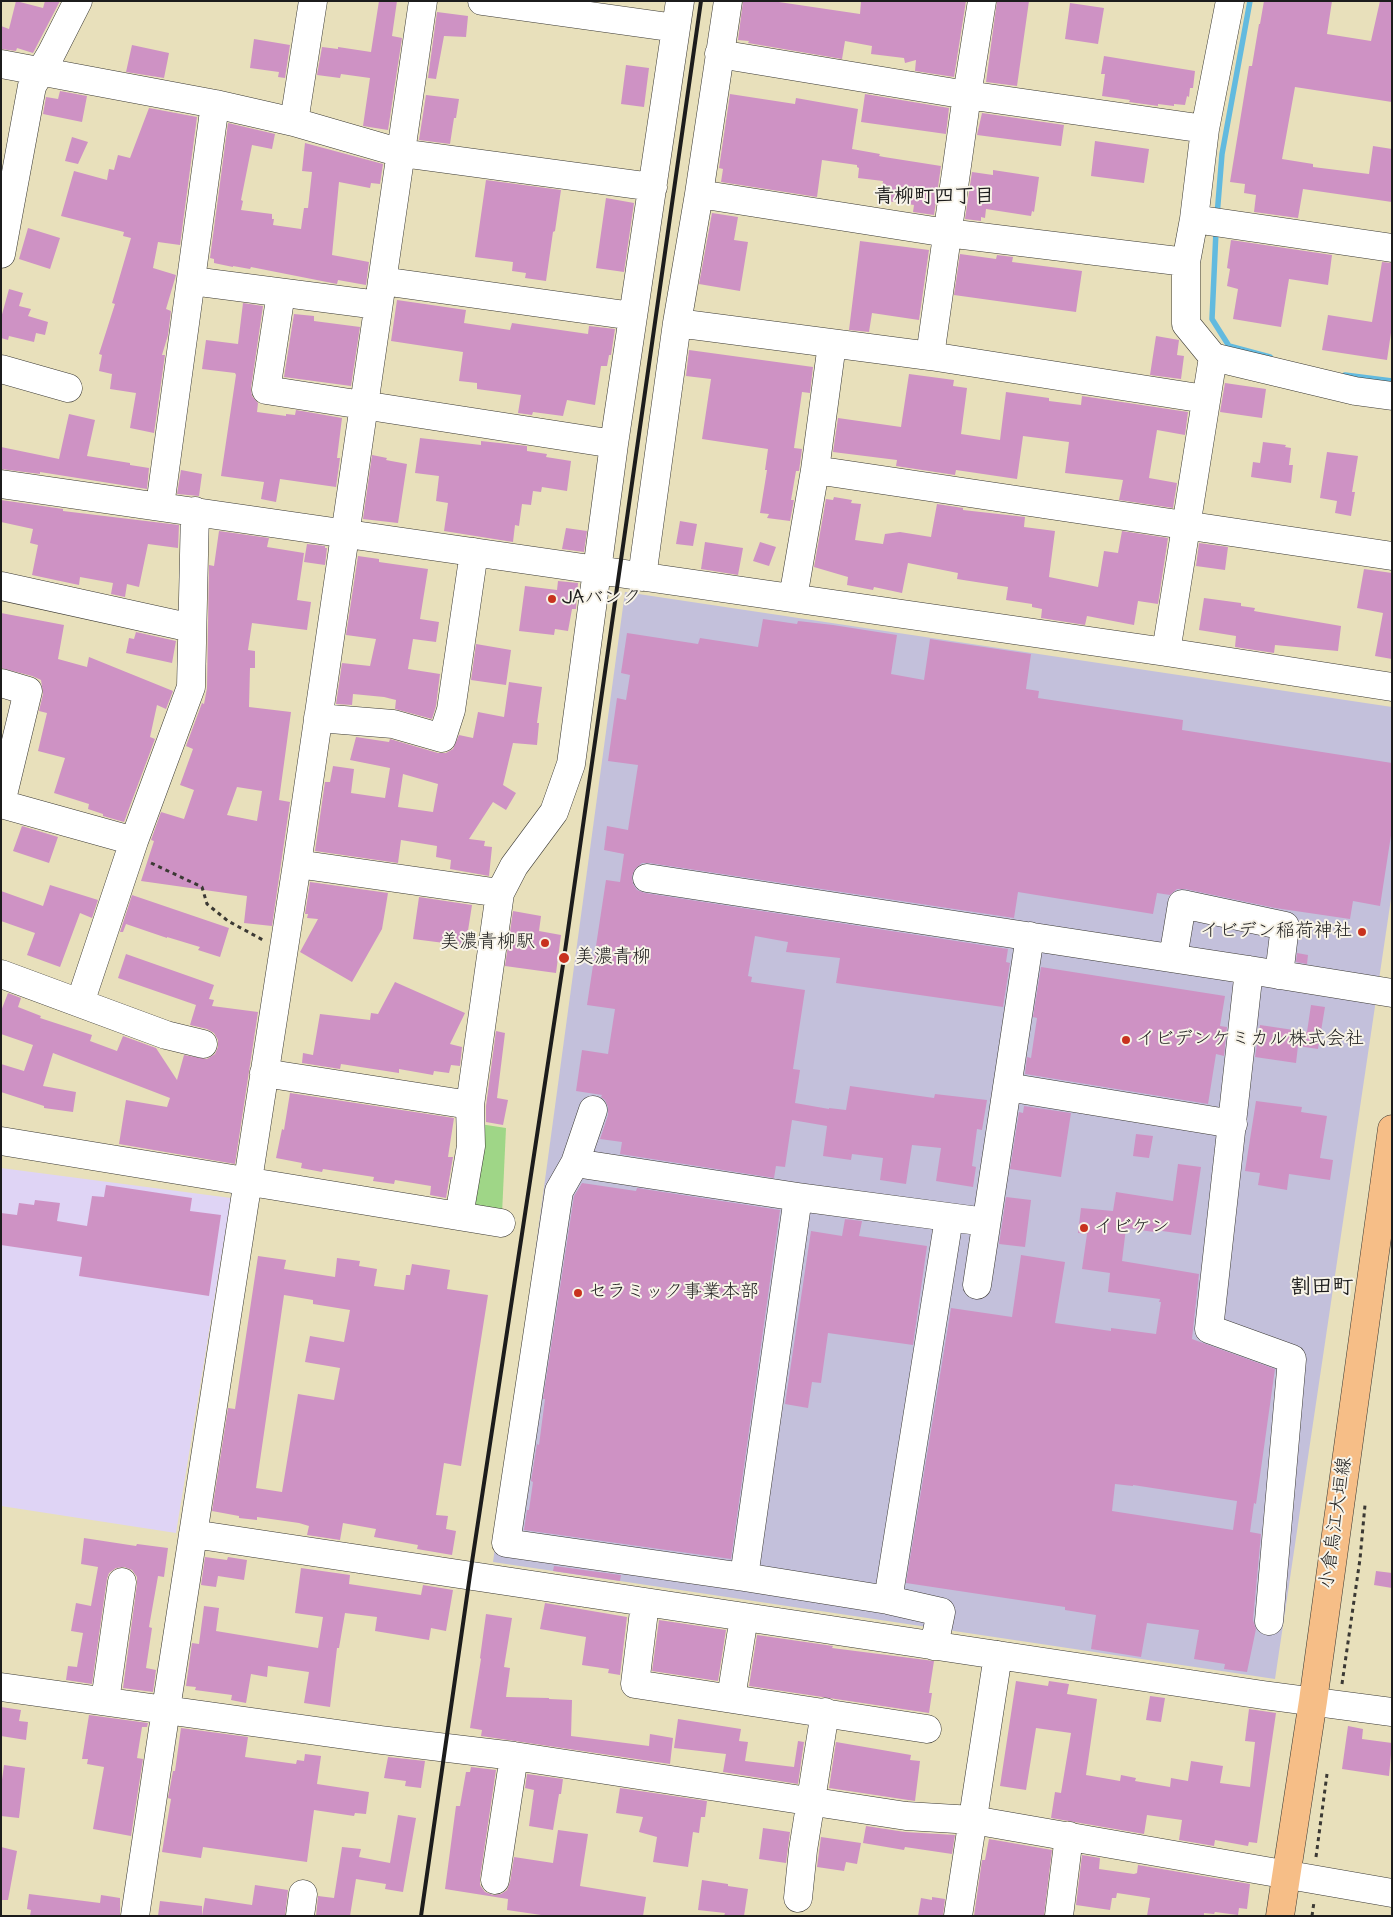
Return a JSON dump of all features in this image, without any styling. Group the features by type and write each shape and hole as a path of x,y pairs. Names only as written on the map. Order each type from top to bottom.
{"main road":[{"name":"小倉烏江大垣線","path":"1280,1916 1384,1240 1392,1129"}],"street":[{"path":"3,239 32,86 78,1"},
{"path":"294,122 313,1"},
{"path":"135,1916 297,864 423,1"},
{"path":"482,1 676,28"},
{"path":"460,1216 471,1146 470,1105 500,893 514,866 554,812 571,764 614,444 680,1"},
{"path":"642,577 676,323 699,194 728,1"},
{"path":"930,356 982,1"},
{"path":"1230,1 1205,129 1208,221 1186,262 1186,324 1213,357 1355,391 1392,396"},
{"path":"719,54 967,95 1205,129"},
{"path":"1,64 215,104 294,122 401,153 653,187"},
{"path":"160,506 215,104"},
{"path":"699,194 947,233 1186,262"},
{"path":"1208,221 1392,248"},
{"path":"192,281 281,293 380,293 633,316"},
{"path":"281,293 266,390 614,444"},
{"path":"676,323 930,356 1205,399"},
{"path":"792,598 815,470 832,344"},
{"path":"1166,652 1213,357"},
{"path":"1,369 68,388"},
{"path":"815,470 1392,556"},
{"path":"1,484 1166,652 1392,687"},
{"path":"80,1003 132,847 191,687 195,511"},
{"path":"318,718 393,724 442,738 451,710 474,552"},
{"path":"1,586 192,628"},
{"path":"1,683 28,692 1,804 132,847"},
{"path":"297,864 500,893"},
{"path":"647,878 1392,992"},
{"path":"1173,958 1182,904 1285,926 1279,975"},
{"path":"977,1284 1030,936"},
{"path":"1249,970 1209,1328 1292,1359 1270,1622"},
{"path":"1,974 166,1035 203,1044"},
{"path":"264,1073 470,1105"},
{"path":"1007,1088 1232,1124"},
{"path":"593,1110 575,1163 559,1191 506,1543 744,1577 888,1600 941,1612 934,1646"},
{"path":"1,1142 501,1222"},
{"path":"575,1163 798,1197 986,1222"},
{"path":"744,1577 798,1197"},
{"path":"888,1600 949,1218"},
{"path":"193,1534 1263,1695 1392,1712"},
{"path":"105,1701 122,1582"},
{"path":"645,1603 635,1684 927,1729"},
{"path":"731,1698 744,1617"},
{"path":"958,1916 998,1655"},
{"path":"1,1687 381,1740 514,1756 906,1816 972,1820 1392,1893"},
{"path":"798,1898 803,1850 825,1712"},
{"path":"495,1880 514,1756"},
{"path":"1059,1916 1069,1836"}],"path":[{"path":"132,847 202,886 207,904 228,921 283,951"}],"shaded area":[{"path":"625,592 1392,707 1392,892 1275,1679 493,1562"},
{"path":"1,1168 231,1198 176,1533 1,1506"}],"green space":[{"path":"480,1124 506,1128 502,1214 467,1205"}],"building":[{"path":"16,1 43,8 45,1 60,1 33,53 17,48 16,51 1,49 1,26 9,29"},
{"path":"379,1 397,1 392,36 402,38 388,130 363,126 370,78 341,74 340,78 317,75 322,47 338,49 338,47 371,52"},
{"path":"743,1 772,1 860,14 861,1 966,1 954,77 915,71 916,60 905,63 904,58 871,54 872,46 845,41 842,59 738,40"},
{"path":"997,1 1029,1 1017,86 986,82"},
{"path":"1264,1 1332,1 1327,34 1371,41 1380,1 1392,1 1392,102 1295,87 1282,159 1313,164 1313,167 1369,174 1373,146 1392,149 1392,202 1303,189 1298,218 1254,212 1256,195 1244,193 1245,184 1230,182 1249,66 1252,66"},
{"path":"1070,3 1104,8 1098,44 1065,39"},
{"path":"437,12 468,16 466,37 444,36 436,79 428,78"},
{"path":"254,39 290,45 285,78 278,77 279,72 250,68"},
{"path":"132,45 169,53 164,78 126,72"},
{"path":"1104,56 1195,71 1193,88 1190,88 1189,97 1187,96 1185,105 1158,104 1158,106 1102,96 1105,74 1101,74"},
{"path":"626,65 649,68 644,107 621,104"},
{"path":"60,91 87,96 82,122 43,114 46,97 58,99"},
{"path":"730,94 795,104 796,98 858,109 852,149 880,154 879,156 884,157 941,166 934,215 913,212 914,205 880,200 883,181 858,178 859,168 857,165 822,160 817,197 721,182 723,169 719,168"},
{"path":"865,94 949,108 946,134 861,122"},
{"path":"426,95 459,99 450,144 419,140"},
{"path":"149,108 197,117 180,245 158,242 153,268 176,275 166,309 171,311 168,335 162,355 165,355 154,433 130,428 136,393 110,389 112,374 99,371 102,355 99,354 115,304 112,303 131,238 123,236 124,232 61,216 74,171 107,180 109,169 114,170 118,155 130,158"},
{"path":"982,113 1064,125 1061,146 977,135"},
{"path":"228,123 275,134 272,149 252,145 241,200 243,201 241,210 272,214 272,219 274,219 273,225 301,229 304,208 308,208 312,172 302,171 305,143 383,164 380,184 371,183 370,188 339,182 332,255 369,262 366,285 338,280 337,284 251,267 250,269 214,263 214,259 210,258"},
{"path":"72,137 88,142 78,164 65,161"},
{"path":"1095,141 1149,149 1144,183 1091,176"},
{"path":"993,170 1039,177 1034,212 1032,211 1031,216 986,209 985,218 981,217 981,221 965,219 972,172 993,175"},
{"path":"486,180 561,190 546,281 525,278 526,273 512,271 513,262 475,257"},
{"path":"606,198 634,203 624,272 596,268"},
{"path":"712,213 738,217 734,240 748,242 740,291 699,284"},
{"path":"28,228 60,238 50,269 19,259"},
{"path":"1231,240 1332,255 1328,285 1289,279 1281,327 1233,319 1238,289 1227,286 1230,269 1227,268"},
{"path":"860,241 929,250 919,320 872,313 869,332 849,330"},
{"path":"960,254 996,259 997,255 1013,257 1012,262 1082,271 1076,312 954,295"},
{"path":"1382,262 1392,263 1392,326 1387,360 1322,350 1328,315 1372,322"},
{"path":"9,289 23,293 19,306 31,309 28,316 48,322 45,335 36,333 34,342 9,336 8,340 1,338 1,318"},
{"path":"397,300 466,310 464,323 510,330 512,323 588,334 589,326 615,329 611,355 609,355 607,366 601,366 595,405 567,400 563,416 533,412 532,415 518,413 521,395 477,389 477,383 459,381 463,352 391,341"},
{"path":"243,303 263,306 251,388 252,396 258,403 257,412 286,416 286,414 295,415 296,410 342,418 337,458 340,458 336,487 280,479 276,502 261,499 264,482 221,476 236,375 235,373 202,369 206,340 238,344"},
{"path":"294,314 314,316 314,321 360,327 351,386 284,377"},
{"path":"1156,336 1179,340 1177,355 1184,356 1181,379 1150,375"},
{"path":"689,350 813,367 810,393 802,392 794,448 802,449 799,471 796,471 791,500 794,500 790,521 767,518 769,514 760,513 767,470 765,470 768,449 702,439 711,379 686,376"},
{"path":"909,374 954,380 953,386 967,388 961,434 1000,440 1006,392 1049,398 1049,401 1081,405 1082,396 1188,412 1185,435 1157,430 1149,478 1177,483 1173,508 1119,500 1123,480 1065,473 1069,442 1023,436 1017,479 956,470 955,475 896,466 897,460 833,452 838,418 901,427"},
{"path":"1225,383 1266,389 1262,418 1220,412"},
{"path":"69,414 95,420 87,456 149,468 147,489 40,472 40,474 1,469 1,447 59,459"},
{"path":"420,438 481,445 481,441 527,446 527,451 547,454 546,457 571,461 567,491 542,487 541,492 533,491 531,505 522,504 519,526 515,525 513,542 444,531 448,503 436,501 439,476 415,473"},
{"path":"1263,442 1286,445 1285,447 1291,448 1289,465 1293,465 1291,483 1251,477 1253,462 1260,463"},
{"path":"1327,452 1358,456 1352,492 1355,492 1351,516 1335,513 1337,501 1320,498"},
{"path":"372,455 407,464 398,523 363,519"},
{"path":"181,470 202,474 199,496 177,494"},
{"path":"834,497 852,500 851,503 861,504 855,540 883,544 885,534 900,532 931,537 937,504 963,508 963,510 1025,517 1024,527 1055,531 1049,577 1098,587 1104,551 1118,553 1122,531 1168,538 1158,604 1138,601 1134,625 1087,616 1085,625 1041,618 1042,609 1032,607 1032,604 1006,600 1008,587 957,579 958,573 908,563 902,593 874,587 873,590 847,585 848,577 814,567 826,499 833,500"},
{"path":"1,500 63,509 63,511 179,525 178,548 148,544 139,587 127,584 125,597 111,594 113,583 80,577 79,585 32,575 38,545 30,543 33,529 1,522"},
{"path":"680,521 697,524 693,546 676,544"},
{"path":"566,528 587,531 584,552 562,549"},
{"path":"219,531 269,538 267,547 304,553 297,600 311,602 307,630 252,623 248,650 255,651 255,668 250,668 249,707 291,712 279,800 290,802 272,926 244,923 247,896 141,881 154,841 151,840 161,812 184,819 194,790 180,785 193,749 186,746 202,703 204,704 207,688 209,565 214,566","holes":["237,787 262,791 257,821 227,815"]},
{"path":"705,542 743,548 738,575 701,569"},
{"path":"760,542 776,547 769,566 753,561"},
{"path":"1199,543 1228,547 1225,570 1196,566"},
{"path":"307,544 325,546 327,548 325,565 304,562"},
{"path":"358,556 379,559 379,562 428,569 420,619 439,622 436,642 413,639 408,669 440,674 436,706 432,719 395,709 396,700 384,697 353,694 352,705 336,704 342,663 370,666 376,639 346,635"},
{"path":"1364,569 1392,573 1392,659 1375,656 1383,613 1357,608"},
{"name":"JAバンク","path":"558,581 578,583 576,609 572,609 568,631 555,629 554,635 519,631 525,586 557,590"},
{"path":"1204,598 1241,603 1241,606 1255,608 1254,611 1341,626 1338,651 1275,645 1274,653 1235,647 1236,636 1199,630"},
{"path":"1,613 64,625 58,659 87,667 89,657 173,691 166,709 157,705 150,737 155,739 124,822 88,809 89,804 54,793 65,758 38,751 47,713 39,711 43,694 41,680 1,668"},
{"path":"763,619 797,624 798,621 833,625 897,635 891,674 924,680 930,639 1031,654 1026,689 1039,691 1038,698 1183,720 1182,730 1392,763 1392,829 1380,906 1353,901 1350,919 1275,908 1185,889 1177,889 1170,895 1157,893 1153,914 1018,892 1014,918 642,863 635,869 632,876 633,884 637,890 645,893 1008,949 1006,962 1010,963 1003,1007 836,983 840,958 786,952 788,942 755,936 748,976 752,977 751,982 805,990 793,1069 800,1070 795,1103 846,1110 850,1086 934,1098 935,1094 987,1100 982,1130 977,1129 972,1166 976,1167 973,1187 936,1181 941,1148 912,1145 906,1184 880,1180 883,1158 852,1154 851,1160 823,1156 827,1126 792,1120 785,1167 776,1166 774,1178 620,1154 622,1142 600,1139 608,1115 608,1107 605,1100 601,1097 602,1095 576,1091 582,1050 608,1054 615,1009 587,1005 606,880 620,882 624,854 604,850 607,826 628,830 638,765 608,761 617,698 626,700 630,675 621,673 627,633 698,644 700,638 758,647"},
{"path":"136,632 176,641 172,663 126,653 129,638 134,639"},
{"path":"476,644 511,650 506,685 471,680"},
{"path":"509,682 542,687 537,723 539,723 537,745 513,743 503,785 516,793 506,810 493,802 469,839 485,841 484,846 492,847 489,876 450,869 451,860 436,857 437,846 401,840 398,863 315,851 325,782 330,782 333,766 354,769 351,793 385,798 390,768 350,760 356,737 389,742 390,739 438,753 446,753 453,749 459,735 473,738 478,712 504,717","holes":["403,774 438,784 433,812 398,807"]},
{"path":"22,826 58,837 49,863 13,851"},
{"path":"310,882 388,893 382,929 352,982 300,952 318,919 307,918 308,914 305,914"},
{"path":"50,885 98,900 92,918 80,913 60,967 27,955 35,933 1,921 1,891 43,906"},
{"path":"132,895 229,928 220,957 198,950 200,947 126,924 123,932 120,932"},
{"path":"419,897 472,905 467,937 460,945 413,939"},
{"path":"513,911 541,916 539,931 561,935 556,973 505,966"},
{"path":"1297,953 1308,955 1307,964 1296,962"},
{"path":"126,954 214,985 209,999 214,1000 212,1006 258,1012 235,1164 119,1144 126,1100 167,1107 170,1098 53,1053 43,1086 76,1092 73,1112 44,1108 44,1106 1,1092 1,1064 24,1071 33,1045 1,1034 1,1011 8,993 21,998 18,1007 41,1016 40,1018 92,1035 90,1041 117,1051 123,1036 156,1048 177,1080 184,1055 207,1059 215,1054 218,1040 214,1033 207,1029 190,1025 196,1005 118,978"},
{"name":"イビデンケミカル株式会社","path":"1041,967 1225,996 1220,1026 1227,1027 1224,1056 1216,1054 1208,1104 1025,1074 1027,1057 1031,1058 1037,1018 1033,1017"},
{"path":"395,982 465,1013 450,1044 462,1047 460,1066 451,1065 449,1073 434,1071 433,1075 399,1069 399,1073 341,1064 340,1069 302,1063 303,1053 313,1055 320,1014 370,1020 371,1013 378,1014"},
{"path":"1311,1005 1325,1007 1318,1049 1298,1046 1296,1063 1255,1057 1260,1025 1307,1032"},
{"path":"496,1031 505,1033 497,1098 508,1100 503,1125 486,1122 486,1106"},
{"path":"290,1093 454,1118 448,1157 453,1157 446,1198 430,1195 431,1186 395,1180 394,1184 373,1181 374,1177 323,1169 322,1172 301,1168 302,1163 276,1158 282,1129 284,1130"},
{"path":"1256,1101 1302,1107 1301,1112 1327,1116 1320,1158 1333,1160 1330,1180 1289,1174 1287,1190 1258,1185 1260,1173 1245,1171"},
{"path":"1024,1106 1071,1113 1061,1177 1010,1169 1019,1112 1023,1113"},
{"path":"1136,1134 1153,1136 1149,1158 1133,1156"},
{"path":"1178,1164 1201,1167 1191,1235 1126,1228 1122,1261 1199,1274 1192,1339 1275,1369 1256,1504 1254,1503 1250,1532 1261,1534 1253,1620 1256,1629 1247,1672 1224,1669 1225,1664 1194,1659 1199,1630 1147,1623 1141,1657 1091,1649 1096,1615 1065,1610 1065,1607 906,1583 951,1308 1012,1317 1021,1255 1065,1262 1055,1323 1111,1331 1111,1328 1156,1334 1160,1299 1108,1292 1110,1273 1082,1269 1087,1234 1078,1233 1081,1208 1113,1211 1116,1192 1173,1201","holes":["1115,1484 1237,1501 1233,1530 1112,1511"]},
{"path":"582,1183 636,1191 637,1188 780,1210 731,1559 524,1530 527,1510 529,1510 533,1482 531,1481 537,1444 539,1445 545,1399 543,1399 574,1196"},
{"path":"106,1185 192,1198 190,1211 221,1215 209,1296 79,1276 82,1257 1,1245 1,1213 17,1215 19,1203 34,1205 35,1200 60,1203 57,1221 87,1226 92,1196 104,1197"},
{"path":"1006,1197 1031,1200 1025,1247 999,1244"},
{"path":"845,1219 862,1221 859,1236 927,1246 913,1345 828,1333 821,1383 812,1382 808,1408 785,1404 811,1231 842,1236"},
{"path":"258,1256 286,1260 284,1269 335,1277 337,1258 360,1261 359,1266 377,1269 374,1286 404,1290 406,1275 410,1275 412,1264 450,1270 447,1289 488,1295 461,1466 444,1463 436,1515 448,1516 446,1529 456,1531 452,1555 417,1549 418,1545 374,1537 376,1529 343,1523 340,1540 307,1535 309,1526 299,1523 257,1517 257,1520 239,1518 239,1516 212,1511 228,1408 235,1409","holes":["284,1295 313,1300 313,1304 350,1310 344,1342 310,1336 305,1362 340,1368 334,1400 298,1394 282,1492 256,1488"]},
{"path":"84,1538 136,1546 137,1544 168,1548 164,1577 158,1576 149,1627 152,1628 146,1668 156,1670 153,1692 123,1688 137,1584 137,1577 132,1570 124,1567 116,1568 109,1573 107,1579 92,1684 66,1680 68,1666 77,1667 83,1633 71,1631 76,1603 91,1606 98,1567 81,1564"},
{"path":"205,1557 227,1560 228,1557 247,1560 244,1580 218,1576 216,1587 201,1585"},
{"path":"554,1566 621,1575 620,1581 553,1571"},
{"path":"301,1568 350,1575 349,1584 421,1595 423,1585 453,1590 446,1631 431,1628 429,1640 375,1631 377,1617 345,1613 339,1648 337,1648 330,1707 304,1703 309,1672 268,1666 267,1677 251,1674 246,1703 231,1700 232,1695 195,1690 196,1687 186,1686 192,1643 199,1644 204,1606 219,1608 216,1631 318,1648 323,1617 295,1613"},
{"path":"1376,1571 1392,1573 1392,1588 1374,1585"},
{"path":"545,1603 627,1617 620,1675 608,1673 609,1669 582,1665 586,1637 540,1629"},
{"path":"486,1614 512,1618 504,1667 510,1668 506,1697 572,1700 571,1736 649,1746 650,1734 673,1738 670,1764 481,1736 482,1730 470,1728"},
{"path":"659,1620 726,1630 718,1681 652,1671"},
{"path":"757,1635 833,1646 832,1648 934,1661 929,1693 932,1693 929,1713 749,1686"},
{"path":"1016,1681 1048,1686 1049,1681 1069,1684 1067,1694 1097,1699 1086,1775 1120,1781 1121,1775 1136,1778 1135,1781 1170,1787 1171,1778 1188,1781 1191,1761 1223,1766 1220,1783 1250,1787 1255,1742 1245,1741 1249,1709 1276,1713 1257,1843 1249,1842 1248,1846 1215,1840 1214,1846 1179,1840 1182,1820 1147,1815 1144,1834 1051,1818 1055,1792 1061,1793 1071,1733 1036,1728 1026,1790 1000,1786"},
{"path":"1150,1696 1165,1698 1161,1722 1146,1720"},
{"path":"1,1707 21,1710 19,1721 28,1722 26,1740 1,1736"},
{"path":"89,1715 148,1723 147,1727 142,1727 137,1758 143,1759 131,1836 93,1829 104,1767 87,1764 88,1759 82,1759"},
{"path":"678,1719 741,1729 739,1741 748,1742 745,1761 794,1767 798,1741 804,1742 798,1784 723,1772 726,1754 674,1748"},
{"path":"1348,1726 1363,1729 1362,1739 1392,1743 1389,1776 1342,1769"},
{"path":"181,1728 248,1737 245,1757 296,1764 297,1760 304,1761 305,1754 321,1756 317,1784 369,1792 366,1814 355,1813 354,1816 314,1810 307,1862 203,1847 201,1858 162,1852 171,1799 168,1798 173,1771 175,1771"},
{"path":"836,1742 911,1755 910,1760 920,1761 915,1801 829,1788"},
{"path":"388,1757 425,1761 421,1788 405,1786 406,1781 384,1778"},
{"path":"4,1765 25,1768 19,1818 1,1816 1,1787"},
{"path":"471,1767 496,1770 480,1878 480,1885 485,1892 493,1895 501,1894 507,1890 514,1857 553,1863 558,1830 588,1834 580,1886 646,1897 643,1916 548,1916 507,1910 508,1899 445,1889 456,1806 460,1806 466,1772 470,1772"},
{"path":"527,1774 563,1779 553,1830 529,1826 534,1790 525,1788"},
{"path":"620,1788 707,1801 705,1817 701,1817 699,1833 693,1832 688,1867 653,1862 657,1837 639,1832 643,1817 616,1813"},
{"path":"398,1815 416,1818 403,1892 385,1889 386,1884 356,1879 350,1916 316,1916 318,1896 334,1898 342,1847 361,1849 359,1857 390,1863"},
{"path":"866,1826 905,1832 955,1835 952,1854 905,1847 904,1850 863,1843"},
{"path":"763,1828 790,1832 786,1863 759,1859"},
{"path":"821,1837 861,1843 857,1864 846,1862 844,1871 817,1867"},
{"path":"989,1839 1052,1850 1044,1916 974,1916 982,1860 985,1860"},
{"path":"1,1847 17,1851 8,1900 1,1900"},
{"path":"1082,1855 1100,1858 1099,1869 1134,1874 1137,1873 1138,1865 1250,1884 1247,1909 1239,1908 1238,1915 1215,1912 1214,1914 1204,1913 1204,1916 1147,1916 1150,1898 1117,1893 1116,1898 1112,1898 1110,1910 1076,1905"},
{"path":"702,1880 748,1889 744,1916 724,1916 725,1913 698,1910"},
{"path":"255,1885 288,1890 285,1916 202,1916 205,1898 252,1905"},
{"path":"29,1894 100,1903 101,1895 120,1898 120,1916 30,1916 31,1910 27,1909"},
{"path":"932,1897 945,1899 943,1916 918,1916 921,1898 932,1900"},
{"path":"160,1901 202,1906 202,1916 158,1916"}],"waterway":[{"path":"1217,216 1222,154 1250,1"},
{"path":"1216,231 1212,319 1229,346 1270,357"},
{"path":"1345,375 1392,381"}],"railway":[{"path":"421,1916 470,1575 564,958 701,1"}],"place":[{"name":"JAバンク","path":"552,599"},
{"name":"イビデン稲荷神社","path":"1362,932"},
{"name":"美濃青柳駅","path":"545,943"},
{"name":"美濃青柳","path":"564,958"},
{"name":"イビデンケミカル株式会社","path":"1126,1040"},
{"name":"イビケン","path":"1084,1228"},
{"name":"セラミック事業本部","path":"578,1293"}],"district":[{"name":"青柳町四丁目","path":"934,198"},
{"name":"割田町","path":"1322,1289"}]}
